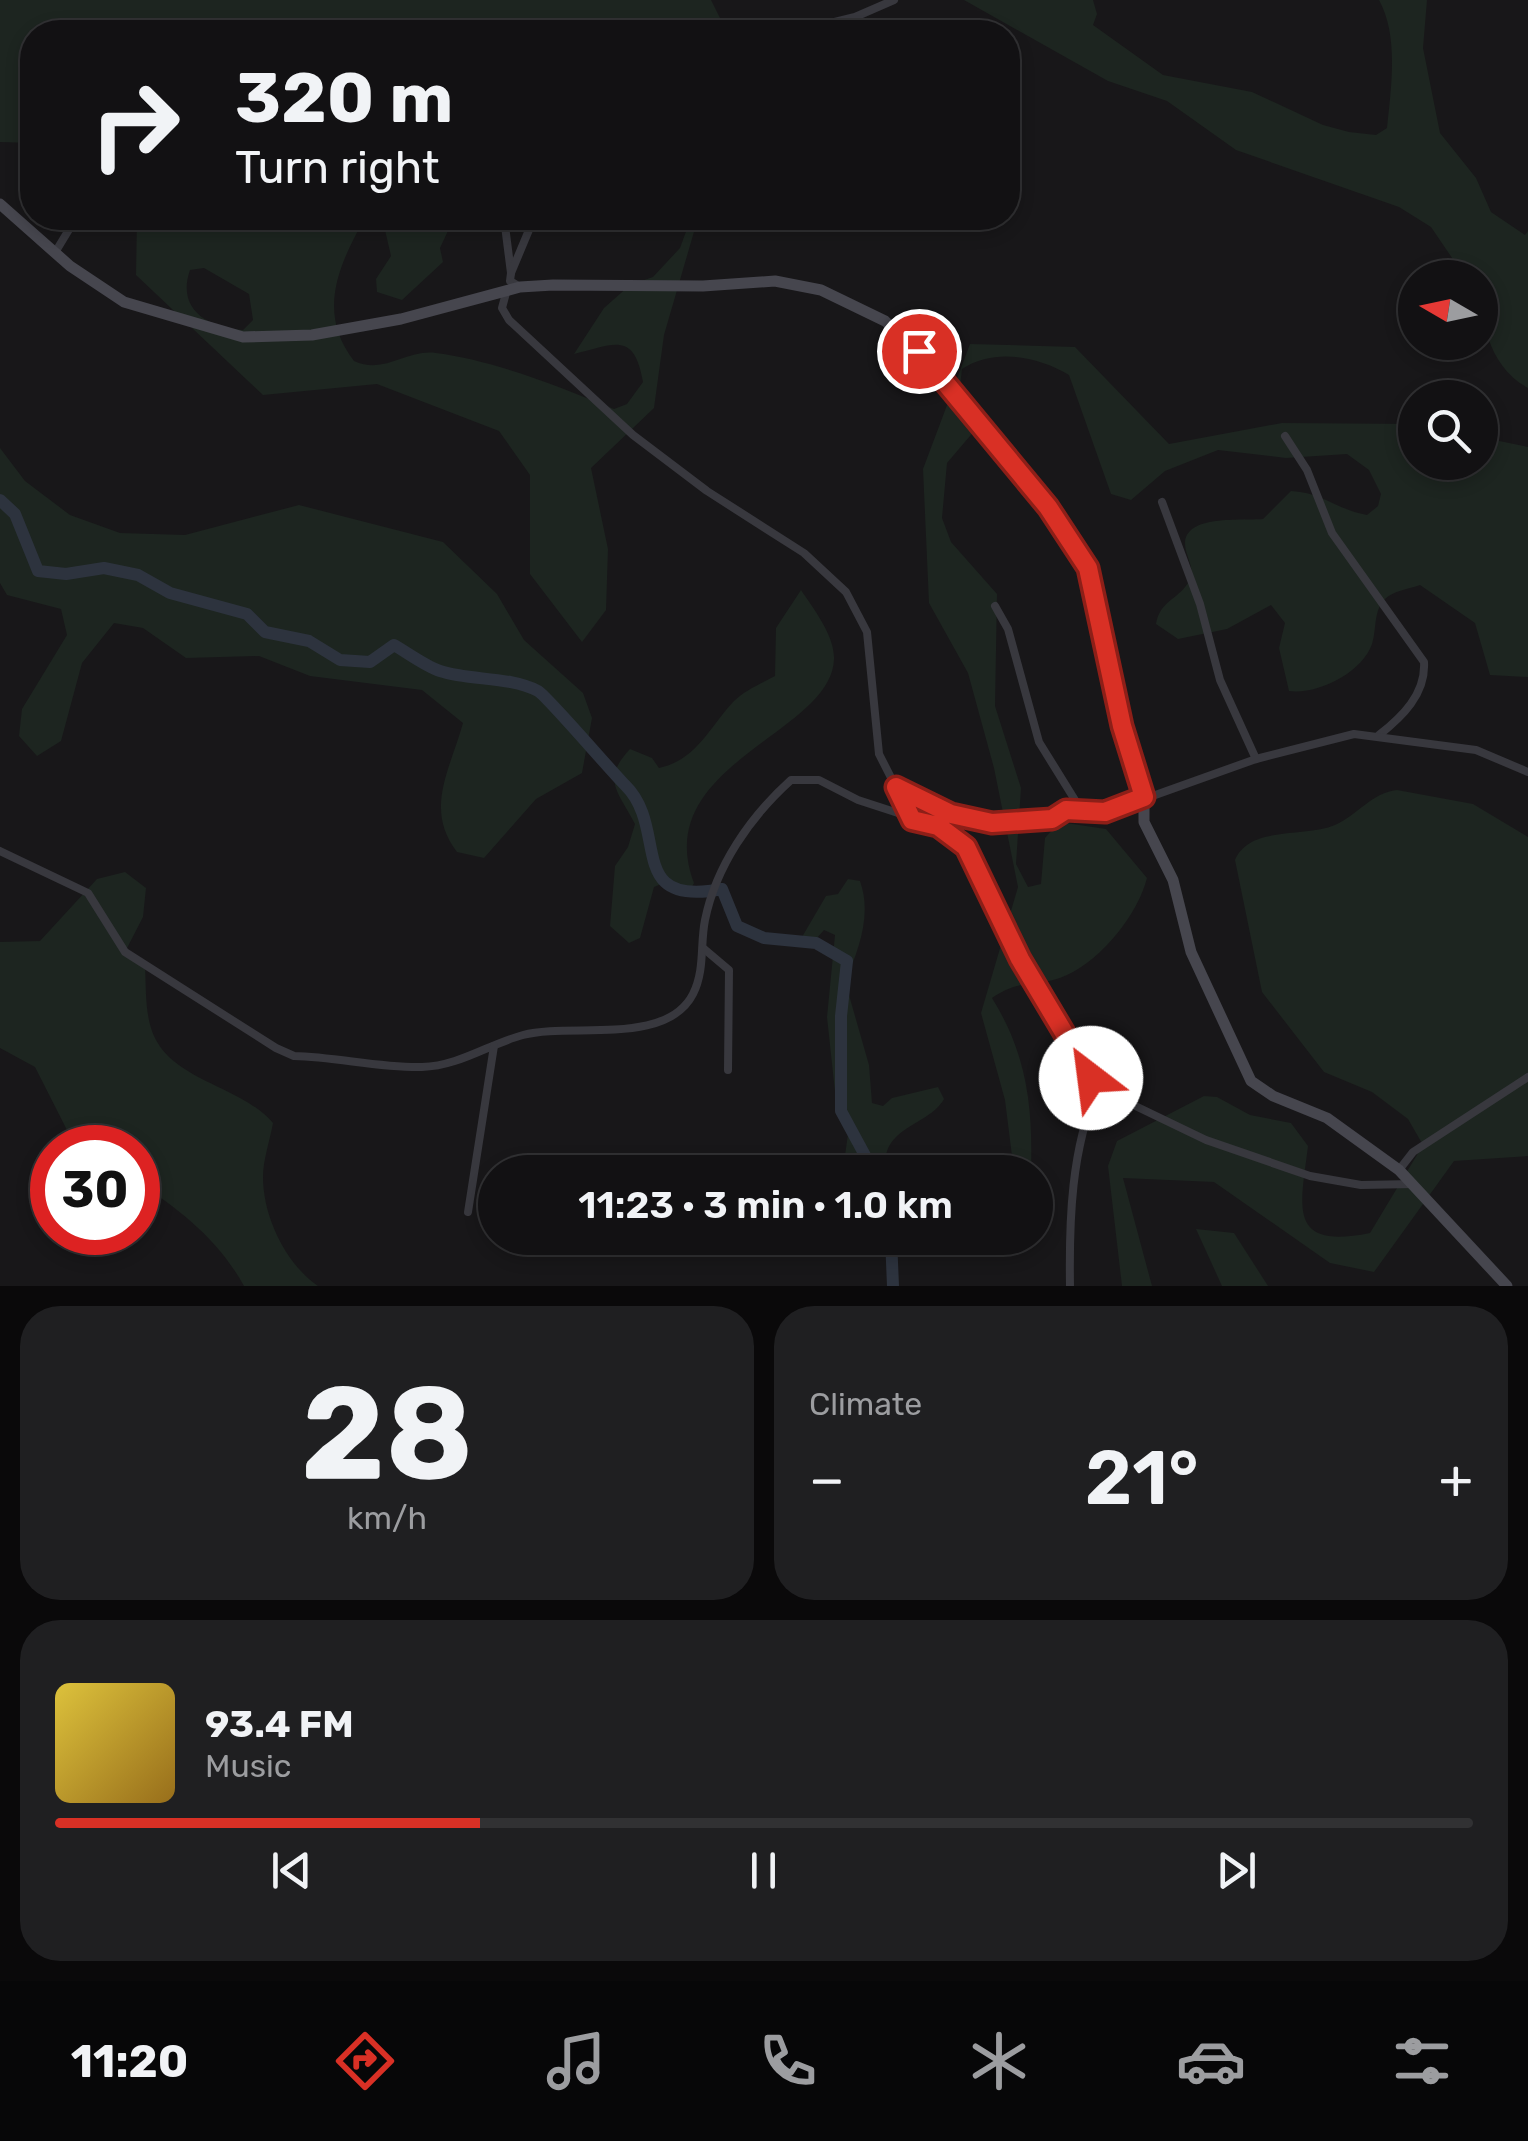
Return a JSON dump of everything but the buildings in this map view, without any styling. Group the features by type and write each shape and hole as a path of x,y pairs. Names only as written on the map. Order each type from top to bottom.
{"street":[{"path":"844,20 894,0"},
{"path":"0,204 20,221"},
{"path":"30,230 124,302 244,338 312,334 383,322 506,293 520,286 787,283 866,308 905,336 1048,507 1088,568 1122,726 1144,797 1144,822 1173,880 1191,952 1251,1082 1326,1118 1418,1184 1507,1286"},
{"path":"56,252 69,230"},
{"path":"506,230 510,281 520,286"},
{"path":"511,272 529,230"},
{"path":"506,293 502,308 509,320 602,408 706,491 816,562 846,592 867,632 876,739 886,770 912,820"},
{"path":"1284,436 1307,470 1332,533 1424,662 1425,678 1414,699 1379,735"},
{"path":"1162,502 1194,588 1220,680 1256,759"},
{"path":"995,606 1008,629 1039,742 1083,813"},
{"path":"896,787 951,814 992,823 1052,819 1066,810 1105,812 1256,759 1354,734 1476,750 1528,772"},
{"path":"0,851 88,893 125,952 294,1056 425,1067 527,1034 644,1025 670,1018 694,990 709,904 726,859 791,780 819,780 912,820 938,826 966,847 1020,959 1098,1088 1206,1140 1310,1176 1362,1184 1418,1184"},
{"path":"703,948 729,970 728,1070"},
{"path":"468,1212 494,1046"},
{"path":"1400,1170 1413,1152 1528,1077"},
{"path":"1070,1286 1068,1239 1076,1170 1098,1088"}],"shaded area":[{"path":"0,0 711,0 721,20 20,20 20,143 0,142"},
{"path":"964,0 1093,0 1097,14 1093,25 1163,75 1252,92 1323,125 1376,135 1387,128 1392,62 1389,30 1379,0 1427,0 1423,48 1440,133 1476,178 1491,212 1525,235 1528,231 1528,388 1514,379 1498,358 1498,260 1453,260 1431,227 1399,207 1236,150 1167,101 1108,81 1020,32 1020,20 1000,20"},
{"path":"137,230 359,230 338,277 334,310 343,344 354,361 386,364 425,353 459,357 526,375 614,409 627,404 643,382 634,355 620,345 574,354 604,308 630,285 653,277 680,248 687,230 695,230 664,335 654,408 591,468 608,549 606,610 582,642 530,574 530,475 499,431 377,384 263,395 136,275","holes":["204,268 249,294 253,320 243,330 218,325 198,314 188,296 190,270"]},
{"path":"385,230 448,230 440,248 443,262 402,300 377,292 376,279 391,256"},
{"path":"970,344 1075,347 1169,444 1282,423 1398,424 1398,480 1498,480 1498,441 1528,447 1528,677 1490,675 1475,623 1420,585 1385,599 1367,655 1349,673 1325,686 1289,691 1279,648 1285,623 1271,605 1227,629 1178,639 1156,624 1161,610 1190,579 1185,541 1199,525 1263,519 1291,491 1367,515 1378,506 1381,494 1369,470 1347,454 1286,458 1218,450 1165,471 1131,500 1111,494 1069,375 1043,363 1016,357 988,358 962,369 960,387 987,416 947,463 942,518 951,542 997,594 995,706 1021,788 1016,864 1028,887 1041,884 1045,838 1059,822 1106,829 1147,878 1127,920 1093,958 1067,975 1012,987 992,998 1020,1061 1029,1103 1031,1155 1012,1155 1005,1100 981,1013 1018,887 994,768 968,673 929,603 923,469"},
{"path":"0,448 25,481 70,515 120,533 185,535 299,505 443,542 497,594 524,640 583,693 592,718 582,773 536,799 484,858 457,852 447,836 441,805 463,723 422,690 310,676 259,656 186,658 143,628 114,623 82,663 61,741 37,756 19,736 22,709 67,635 61,609 7,595 0,583"},
{"path":"801,590 831,641 834,659 826,685 805,709 718,780 697,808 687,842 694,883 688,894 666,882 654,887 640,938 629,943 610,926 615,866 628,847 635,824 615,786 616,769 630,749 652,758 659,768 683,758 738,697 775,676 776,628"},
{"path":"1397,790 1473,804 1528,837 1528,1156 1454,1161 1374,1272 1330,1263 1214,1182 1123,1178 1152,1286 1122,1286 1108,1166 1117,1141 1204,1096 1217,1097 1250,1115 1291,1123 1308,1146 1302,1204 1305,1218 1312,1229 1324,1235 1370,1233 1423,1145 1408,1119 1372,1092 1324,1072 1262,992 1235,860 1253,842 1335,825 1380,795"},
{"path":"125,872 146,888 143,917 125,952 145,964 151,1028 159,1046 172,1060 242,1099 273,1123 263,1170 267,1208 287,1252 318,1286 244,1286 223,1254 160,1198 160,1125 64,1125 35,1067 0,1048 0,942 40,941 97,879"},
{"path":"848,879 860,881 864,919 845,981 869,1065 872,1103 883,1106 892,1098 938,1087 944,1099 897,1136 887,1155 845,1155 848,1134 836,1101 827,1017 835,935 824,930 815,940 802,937 826,896 838,894"},
{"path":"1196,1229 1234,1233 1268,1286 1222,1286"}],"waterway":[{"path":"0,500 15,514 38,571 66,574 104,568 138,575 170,593 247,614 265,632 309,641 340,660 370,662 394,645 440,671 514,683 538,691 638,803 660,876 672,887 692,892 722,889 737,926 764,938 816,943 847,961 841,1016 841,1111 865,1155"},
{"path":"892,1255 893,1286"}],"route":[{"path":"919,351 1048,507 1088,568 1122,726 1144,797 1105,812 1066,810 1052,819 1016,824 951,814 896,787 912,820 938,826 966,847 1020,959 1091,1078"}]}
